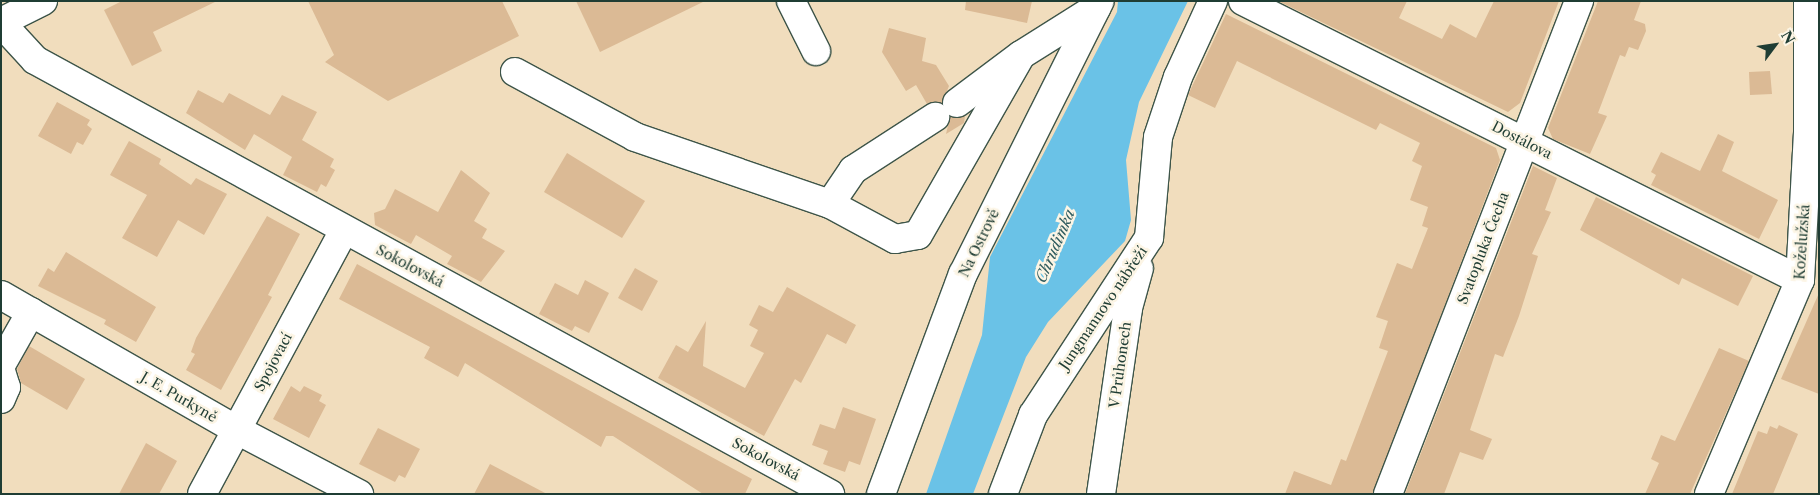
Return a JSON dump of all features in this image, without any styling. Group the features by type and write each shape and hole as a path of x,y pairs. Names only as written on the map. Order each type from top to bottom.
{"street":[{"path":"1,23 43,1"},
{"path":"791,1 816,51"},
{"name":"Jungmannovo nábřeží","path":"1003,494 1033,416 1149,238 1158,137 1178,77 1213,1"},
{"name":"Dostálova","path":"1243,1 1800,280"},
{"name":"Svatopluka Čecha","path":"1388,494 1579,1"},
{"name":"Koželužská","path":"1709,494 1800,280 1808,131 1808,1"},
{"path":"830,204 853,170 946,110 1093,4"},
{"name":"Na Ostrově","path":"881,494 964,274 1093,4"},
{"name":"Sokolovská","path":"1,23 35,60 830,494"},
{"path":"515,72 635,137 830,204 895,239 918,235 1020,55"},
{"name":"Spojovací","path":"202,494 344,230"},
{"name":"V Průhonech","path":"1102,494 1128,308 1149,238"},
{"name":"J. E. Purkyně","path":"1,295 237,430 359,494"},
{"path":"1,365 31,312"},
{"path":"1,371 6,387 1,399"}],"water":[{"name":"Chrudimka","path":"1118,1 1188,1 1139,102 1126,160 1131,220 1125,241 1048,322 1026,357 973,494 926,494 982,335 990,257 1117,12"}],"building":[{"path":"122,1 217,1 153,32 162,51 132,66 104,10"},
{"path":"308,1 502,1 519,36 388,101 325,62 334,55"},
{"path":"576,1 705,1 600,52"},
{"path":"966,1 1032,1 1027,23 965,10"},
{"path":"1278,1 1407,1 1399,18 1442,39 1450,24 1476,38 1494,1 1559,1 1520,103 1508,112"},
{"path":"1598,1 1641,1 1634,20 1645,24 1646,31 1638,50 1629,47 1625,57 1620,55 1598,113 1607,116 1590,154 1553,139 1548,128"},
{"path":"1226,14 1496,148 1500,160 1373,494 1285,494 1294,471 1331,485 1341,459 1346,461 1388,351 1379,348 1388,321 1376,317 1397,263 1412,269 1428,228 1422,226 1428,207 1410,200 1422,166 1412,161 1420,143 1380,123 1376,130 1237,61 1215,108 1188,95"},
{"path":"889,28 926,38 922,61 936,65 949,86 942,103 927,104 916,85 906,91 882,52"},
{"path":"1770,71 1772,94 1750,95 1749,72"},
{"path":"198,90 223,103 229,93 270,115 282,95 317,112 302,140 334,159 330,167 335,170 326,187 321,184 317,192 283,175 292,157 254,134 245,150 186,113"},
{"path":"57,102 90,120 87,125 92,129 83,145 77,142 71,154 38,136"},
{"path":"965,116 964,123 946,134 950,117"},
{"path":"1718,134 1734,142 1722,171 1778,200 1759,239 1651,185 1656,175 1651,172 1661,152 1700,171"},
{"path":"129,141 161,159 159,164 191,185 196,178 227,194 204,235 178,220 157,257 122,238 147,195 110,175"},
{"path":"567,153 645,201 622,238 544,192"},
{"path":"1533,166 1557,178 1545,210 1551,212 1532,254 1538,256 1519,316 1503,357 1495,354 1470,430 1492,439 1483,460 1460,452 1444,494 1405,494"},
{"path":"461,170 490,193 474,221 487,229 482,238 505,251 481,282 447,264 452,256 416,235 411,244 375,225 374,213 385,209 395,189 438,212"},
{"path":"1596,197 1753,276 1738,306 1682,278 1679,285 1580,230"},
{"path":"267,216 300,234 268,295 272,297 221,390 186,370 195,354 191,352 196,338"},
{"path":"66,252 156,307 136,342 104,324 106,320 38,286 48,268 54,272"},
{"path":"357,264 752,479 745,494 703,494 613,436 606,436 601,447 465,363 458,377 424,358 430,347 339,299"},
{"path":"635,268 658,281 642,311 618,298"},
{"path":"585,280 609,293 589,333 575,326 572,331 539,314 555,283 578,295"},
{"path":"787,287 856,325 846,344 827,334 801,383 795,379 764,436 658,378 676,345 688,352 706,321 703,366 745,388 764,353 750,346 758,330 749,325 759,305 773,312"},
{"path":"1819,293 1819,394 1781,379"},
{"path":"29,346 85,379 67,410 21,383 17,369"},
{"path":"1719,348 1749,361 1690,494 1645,494 1659,463 1651,459 1661,435 1675,441"},
{"path":"291,386 300,392 304,386 322,395 319,401 326,405 309,438 273,419"},
{"path":"843,407 876,419 860,465 849,461 845,472 823,464 828,451 812,445 820,424 835,429"},
{"path":"1779,425 1798,434 1773,494 1732,494 1758,431 1767,434 1770,426 1777,429"},
{"path":"378,428 420,449 405,478 399,475 395,482 359,464"},
{"path":"146,443 177,461 159,494 119,494"},
{"path":"490,464 547,494 474,494"}]}
